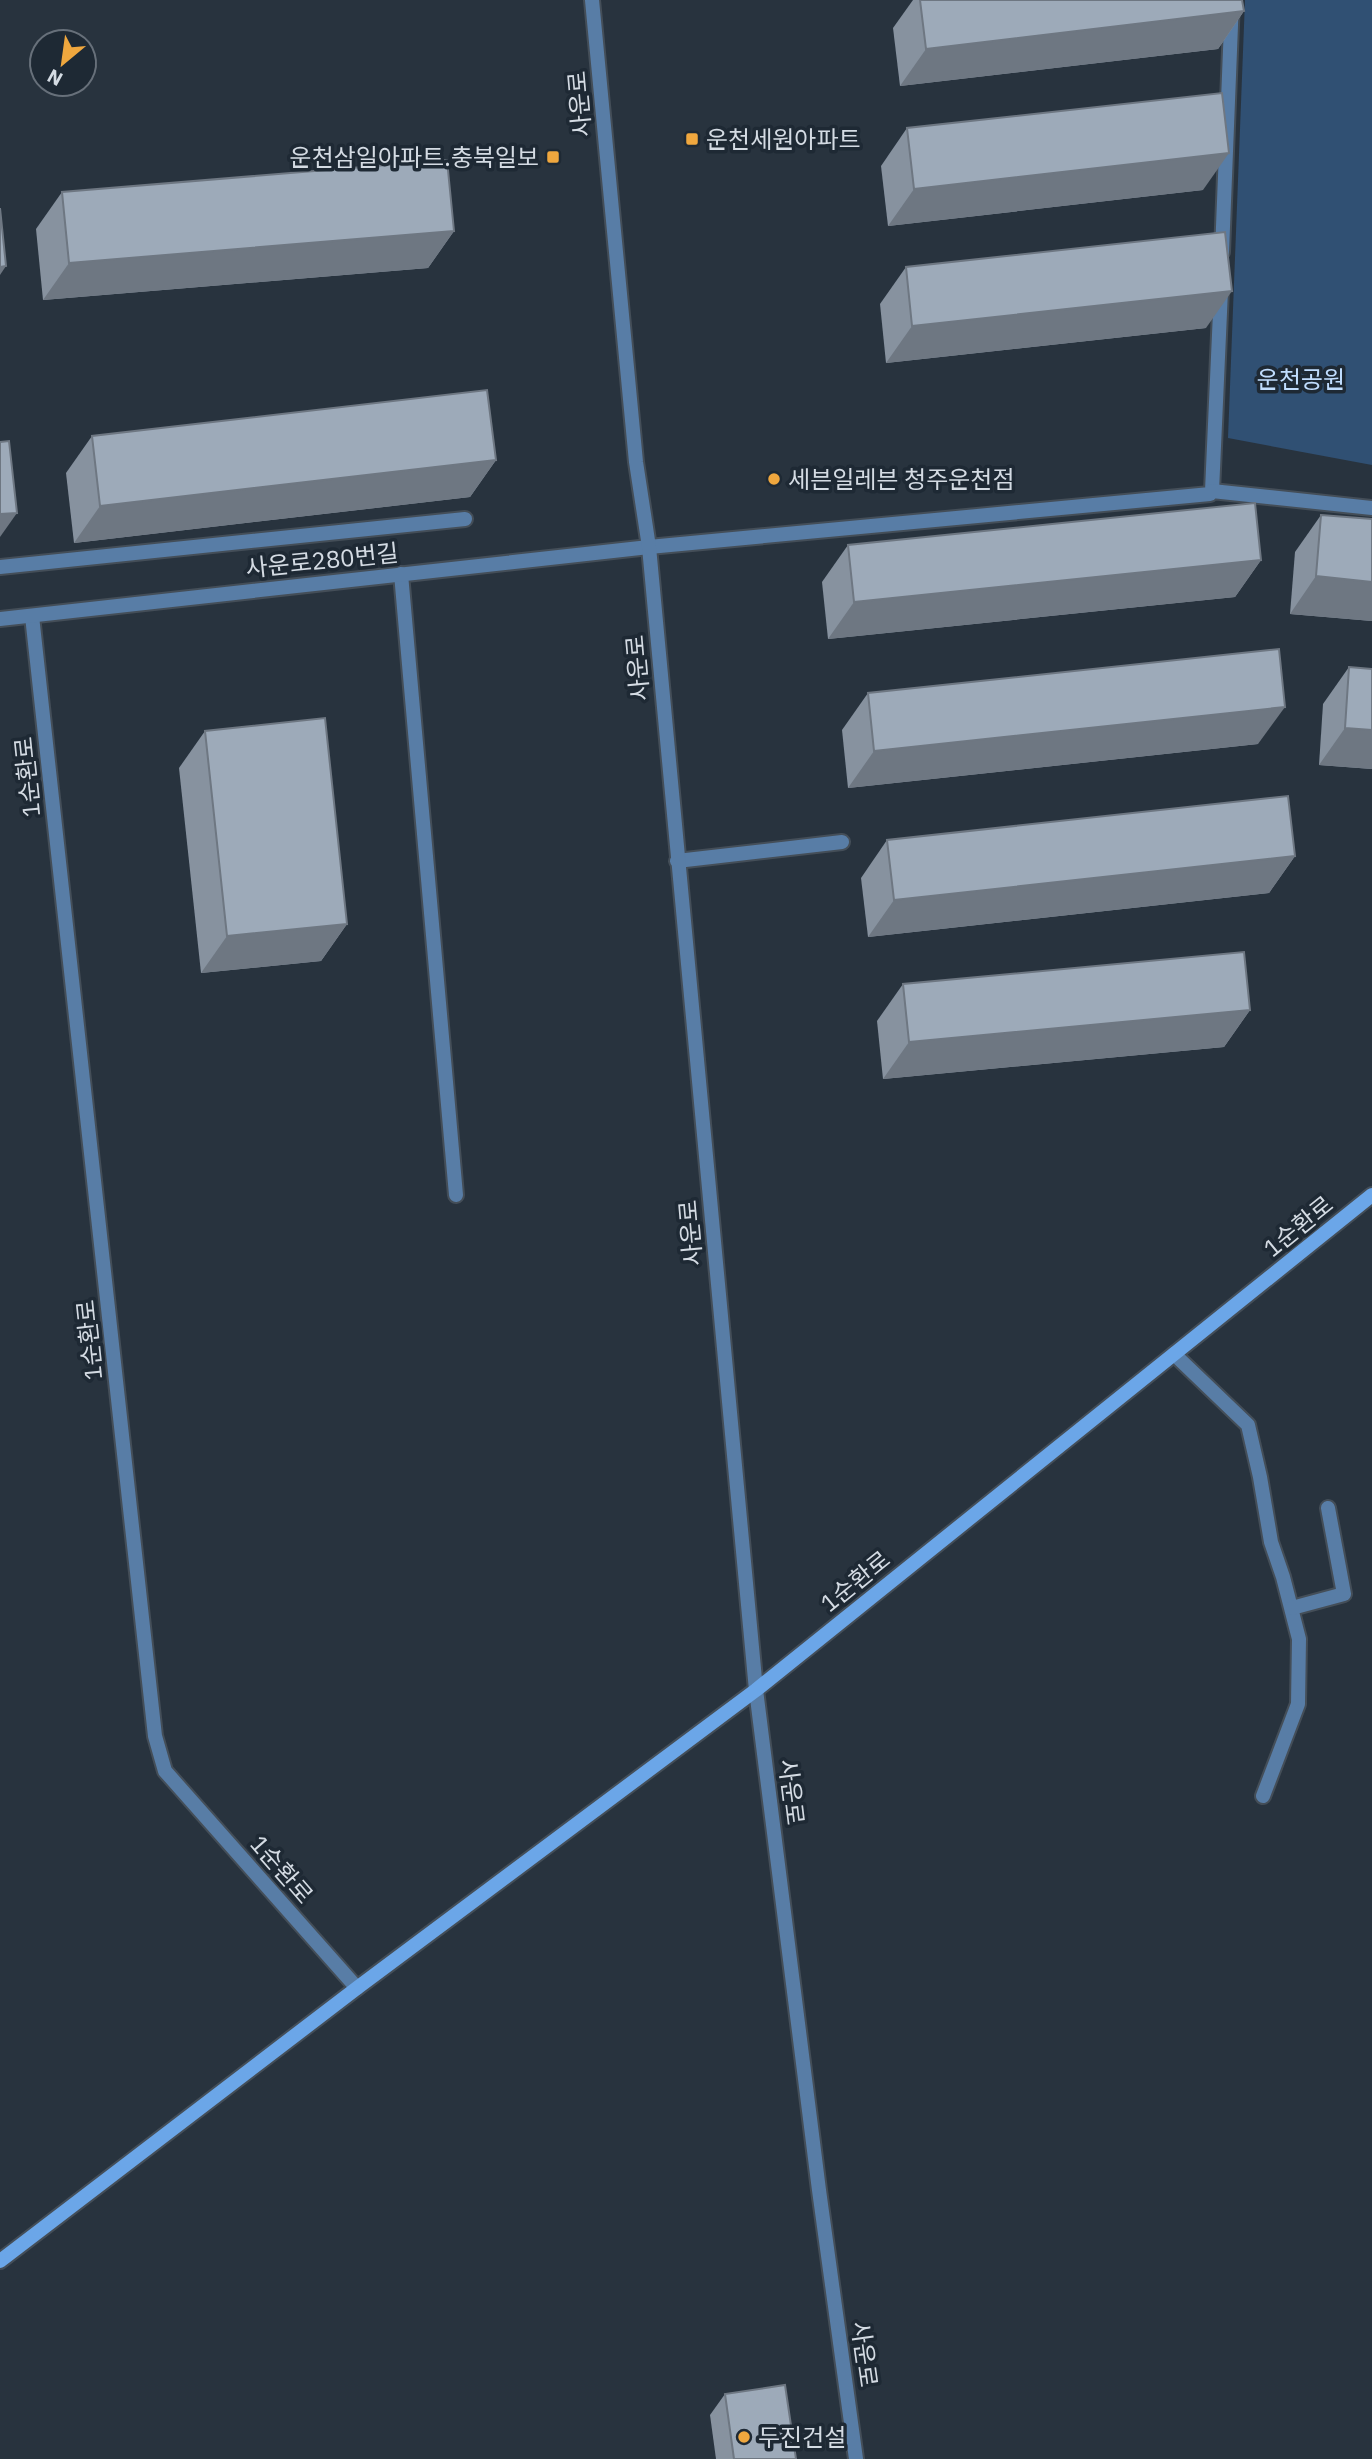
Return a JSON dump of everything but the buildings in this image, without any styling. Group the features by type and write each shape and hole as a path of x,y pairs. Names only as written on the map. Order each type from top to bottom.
{"main road":[{"name":"1순환로","path":"0,2261 756,1690 1372,1195"}],"street":[{"name":"사운로","path":"592,0 636,462 649,547 756,1690 856,2459"},
{"path":"1212,491 1232,0"},
{"name":"사운로280번길","path":"0,619 649,547 1210,494 1212,491 1372,508"},
{"path":"0,567 465,519"},
{"path":"401,574 456,1195"},
{"name":"1순환로","path":"32,616 155,1736 165,1771 357,1989"},
{"path":"677,861 842,842"},
{"path":"1174,1354 1248,1425 1271,1542 1300,1639 1298,1704 1263,1796"},
{"path":"1292,1608 1344,1594 1328,1508"}],"green space":[{"name":"운천공원","path":"1245,0 1372,0 1372,465 1228,438"}],"place":[{"name":"운천세원아파트","path":"692,139"},
{"name":"운천삼일아파트.충북일보","path":"553,157"},
{"name":"세븐일레븐 청주운천점","path":"774,479"},
{"name":"두진건설","path":"744,2437"}]}
